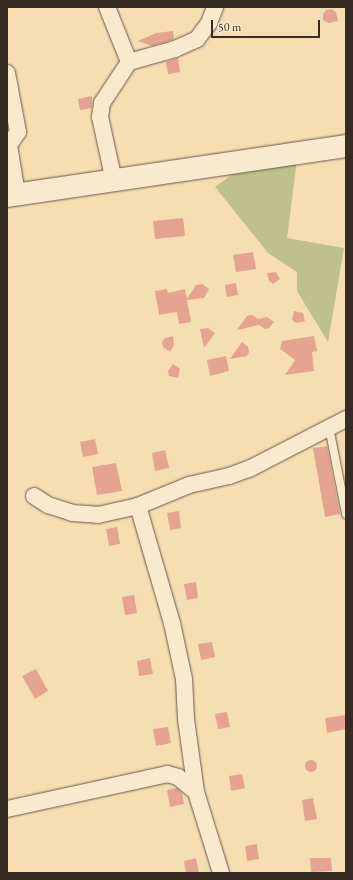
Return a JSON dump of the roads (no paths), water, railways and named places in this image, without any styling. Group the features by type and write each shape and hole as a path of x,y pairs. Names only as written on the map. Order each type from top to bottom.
{"street":[{"path":"108,7 129,62"},
{"path":"114,181 99,110 129,62 175,49 197,39 209,23 215,7"},
{"path":"7,72 18,132 9,145 12,195 346,146"},
{"path":"34,496 48,505 72,513 98,515 138,506 189,485 229,476 250,468 346,419"},
{"path":"138,506 172,623 184,679 196,792 221,873"},
{"path":"7,809 166,774 178,777 196,792"}],"lane":[{"path":"329,427 346,514"}]}
